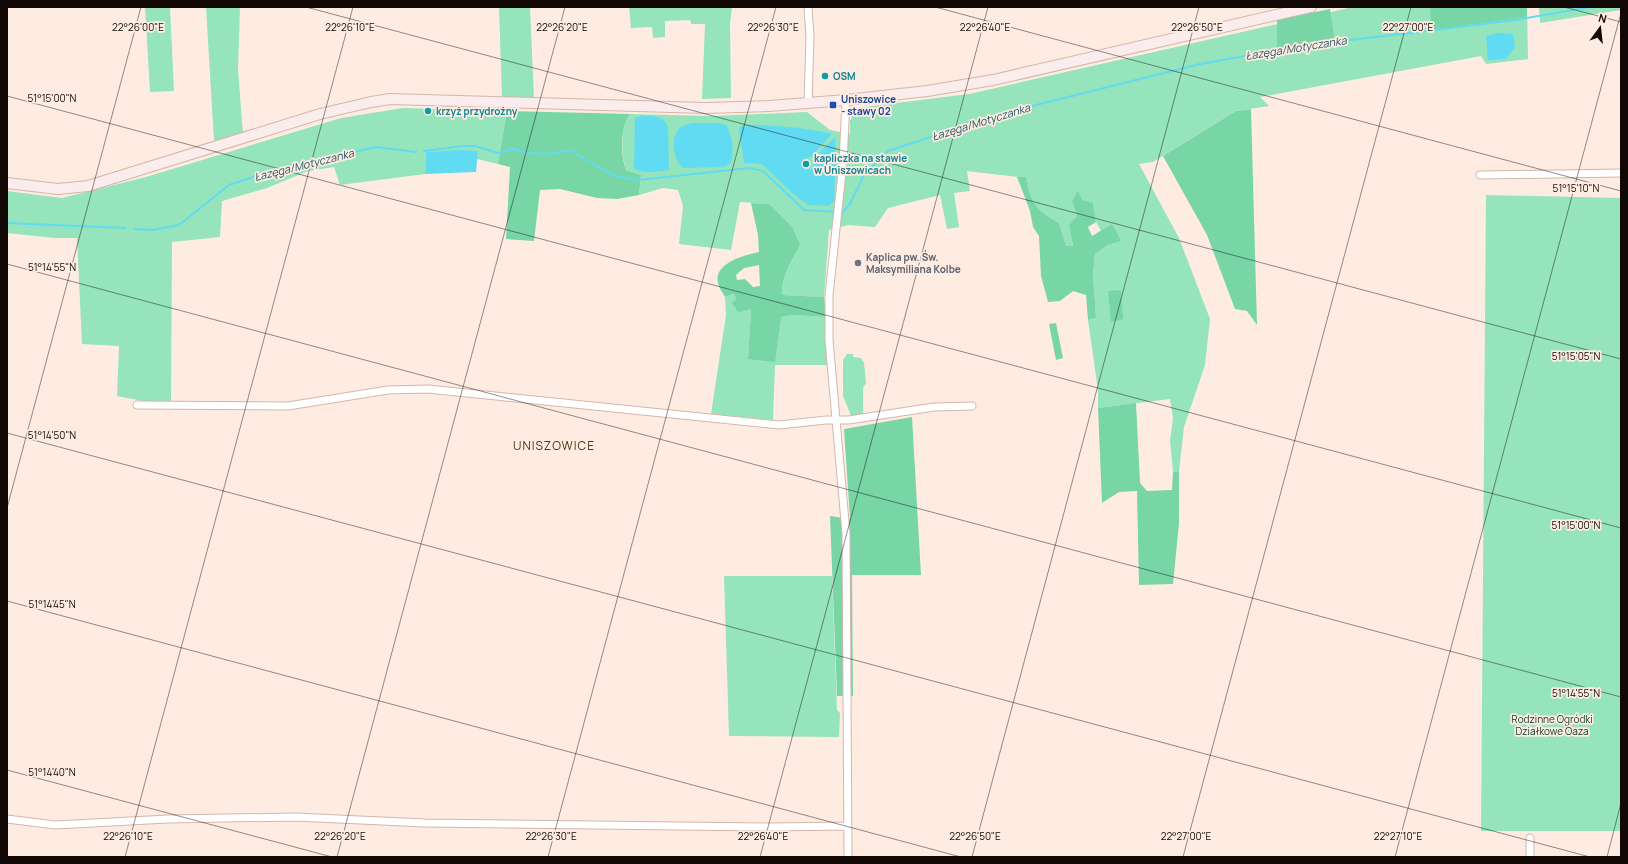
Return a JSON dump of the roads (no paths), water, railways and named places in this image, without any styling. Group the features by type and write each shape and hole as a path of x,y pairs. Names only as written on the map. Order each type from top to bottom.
{"street":[{"path":"808,7 810,37 808,104"},
{"path":"7,183 58,189 88,186 314,116 347,107 390,99 706,108 808,104 943,89 981,82 1311,7"},
{"path":"846,100 845,140 840,205 829,295 829,340 846,533 848,857"},
{"path":"1480,175 1621,173"},
{"path":"137,405 288,406 388,390 428,389 779,425 849,420 934,407 972,406"},
{"path":"7,819 55,825 168,818 295,817 425,823 770,827 848,826"},
{"path":"1530,838 1530,857"}],"water":[{"path":"1499,33 1513,34 1515,47 1506,59 1488,60 1486,36"},
{"path":"641,116 661,118 666,123 668,127 669,170 646,172 634,168 635,118"},
{"path":"692,123 720,123 727,126 731,135 732,144 731,163 724,167 683,168 680,165 676,157 674,147 676,133 683,126"},
{"path":"742,125 787,127 832,134 811,157 803,159 801,164 806,170 811,169 814,163 813,159 835,137 834,201 829,206 808,205 792,193 762,164 744,163 739,129"},
{"path":"460,150 478,151 476,172 425,174 426,152"}],"waterway":[{"name":"Łazęga/Motyczanka","path":"424,151 463,146 475,146 498,153 513,149 528,153 546,154 570,150 612,175 637,180 750,168 763,171 804,210 843,212 850,204 865,173 888,151 1004,113 1200,64 1301,46 1516,20 1590,7"},
{"name":"Łazęga/Motyczanka","path":"135,229 152,230 179,225 229,185 275,170 376,147 416,152"},
{"name":"Łazęga/Motyczanka","path":"7,223 125,228"}],"place":[{"name":"OSM","path":"825,76"},
{"name":"Uniszowice - stawy 02","path":"833,105"},
{"name":"krzyż przydrożny","path":"428,111"},
{"name":"kapliczka na stawie w Uniszowicach","path":"806,164"},
{"name":"Kaplica pw. Św. Maksymiliana Kolbe","path":"858,263"}],"district":[{"name":"UNISZOWICE","path":"554,446"}],"park label":[{"name":"Rodzinne Ogródki Działkowe Oaza","path":"1552,724"}]}
